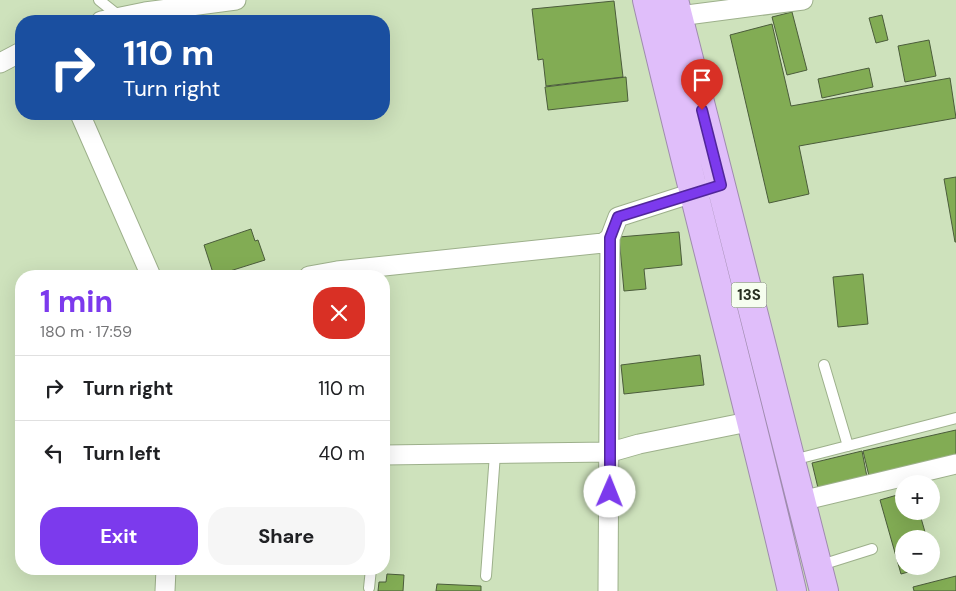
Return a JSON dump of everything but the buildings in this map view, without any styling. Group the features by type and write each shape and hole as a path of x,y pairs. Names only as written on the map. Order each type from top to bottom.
{"highway":[{"name":"13S","path":"647,0 692,193 752,421 792,591"},
{"name":"13S","path":"676,8 821,579"}],"street":[{"path":"126,15 236,0"},
{"path":"676,8 803,0"},
{"path":"0,63 15,55"},
{"path":"83,120 148,270"},
{"path":"608,591 611,452 610,238 618,217 721,185"},
{"path":"346,270 603,243 610,238"},
{"path":"390,455 611,452 639,444 752,421"},
{"path":"801,501 956,464"},
{"path":"164,591 165,575"}],"lane":[{"path":"99,0 118,15"},
{"path":"824,364 848,446"},
{"path":"792,461 956,418"},
{"path":"486,576 495,454"},
{"path":"821,579 872,550"},
{"path":"369,588 370,575"}],"route":[{"path":"610,492 610,238 618,217 624,214 721,185 702,110"}]}
